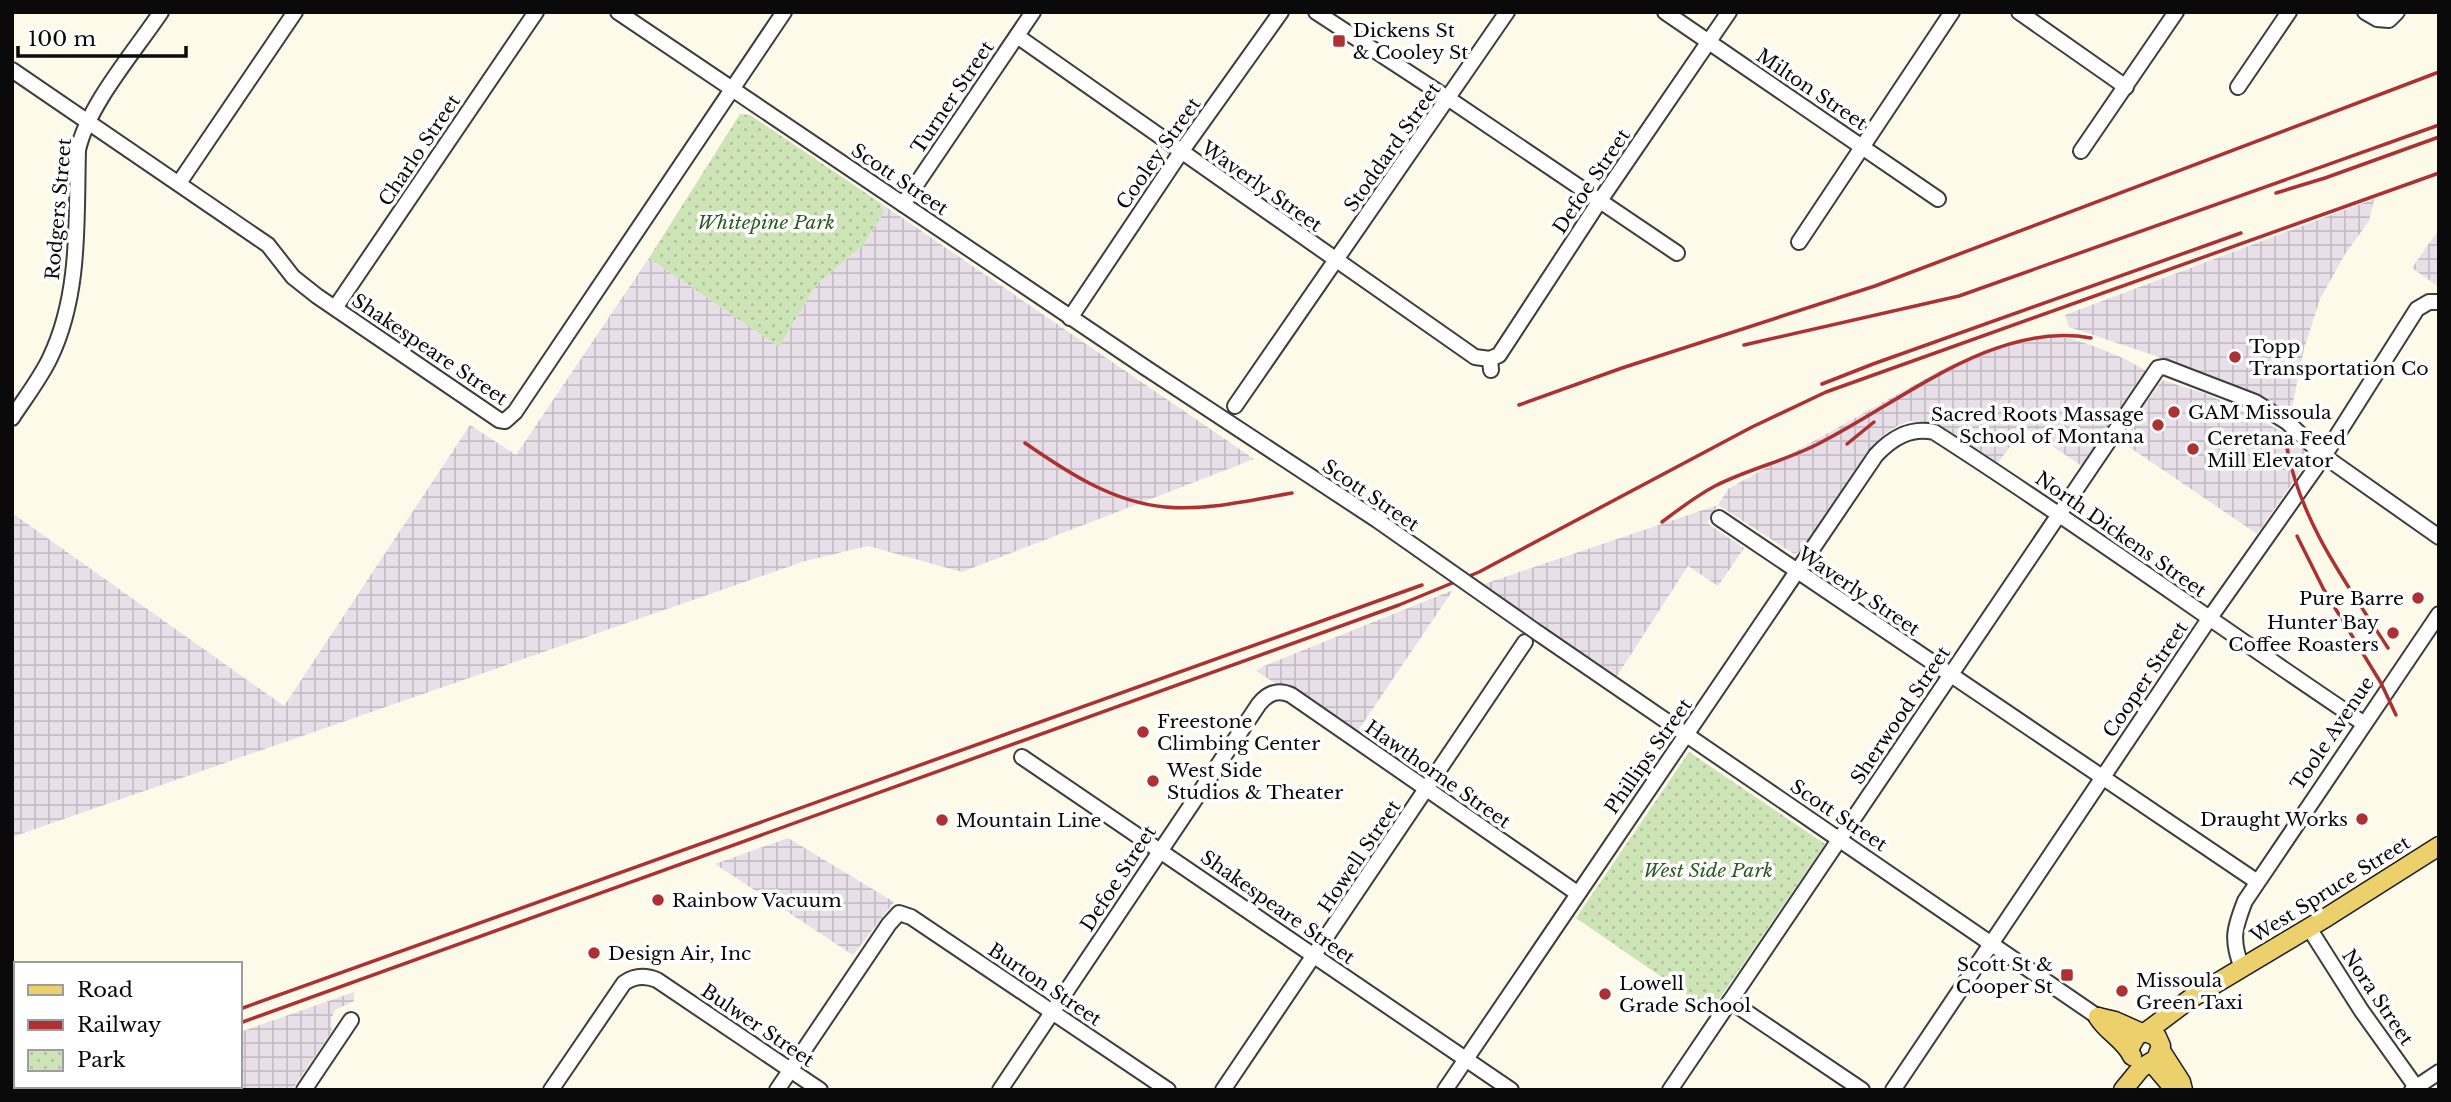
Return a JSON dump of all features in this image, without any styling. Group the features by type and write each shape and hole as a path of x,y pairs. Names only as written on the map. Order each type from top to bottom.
{"main road":[{"name":"West Spruce Street","path":"2242,968 2439,846"},
{"path":"2112,1090 2133,1041 2190,999 2242,968"},
{"path":"2123,1090 2136,1073 2155,1056 2174,1024 2201,1003 2220,982"},
{"path":"2098,1017 2157,1037 2155,1056 2175,1090"},
{"path":"2098,1017 2103,1026 2138,1061 2155,1056"},
{"path":"2155,1056 2181,1082 2183,1090"}],"street":[{"name":"Rodgers Street","path":"12,418 51,357 64,322 73,280 78,150 88,122 161,12"},
{"path":"179,183 295,12"},
{"name":"Charlo Street","path":"335,309 536,12"},
{"name":"Scott Street","path":"618,12 1070,318 1377,520 2098,1017"},
{"path":"732,89 784,12"},
{"name":"Turner Street","path":"903,204 1033,12"},
{"name":"Cooley Street","path":"1070,318 1181,152 1281,12"},
{"path":"1316,12 1676,253"},
{"name":"Stoddard Street","path":"1235,406 1337,262 1507,12"},
{"name":"Milton Street","path":"1665,12 1938,199"},
{"name":"Defoe Street","path":"1490,364 1500,355 1598,202 1729,12"},
{"path":"1798,242 1952,12"},
{"path":"2019,12 2126,87"},
{"path":"2081,150 2176,12"},
{"path":"2238,87 2289,12"},
{"path":"2365,12 2376,19 2393,16"},
{"name":"Waverly Street","path":"1017,36 1337,262 1475,357 1490,364"},
{"name":"Shakespeare Street","path":"12,70 268,245 301,285 499,420 505,421 509,419 732,89"},
{"name":"Cooper Street","path":"1893,1090 2209,619 2324,456 2417,309 2429,302 2439,302"},
{"name":"Sherwood Street","path":"1670,1090 2158,368 2164,367 2255,402 2287,422 2324,456"},
{"name":"North Dickens Street","path":"1885,445 1906,432 1934,432 2059,514 2363,723"},
{"name":"Phillips Street","path":"1445,1090 1885,445"},
{"path":"2324,456 2439,537"},
{"name":"Waverly Street","path":"1719,519 2256,881"},
{"name":"Toole Avenue","path":"2242,968 2234,949 2235,928 2256,881 2438,615"},
{"name":"Howell Street","path":"1223,1090 1525,642"},
{"name":"Defoe Street","path":"1000,1090 1259,704 1266,696 1275,693"},
{"name":"Hawthorne Street","path":"1275,693 1291,695 1577,893"},
{"name":"Shakespeare Street","path":"1022,757 1511,1090"},
{"name":"Burton Street","path":"791,1070 889,924 900,913 911,917 1168,1090"},
{"name":"Nora Street","path":"2309,928 2414,1088"},
{"name":"Bulwer Street","path":"551,1090 624,983 637,977 656,979 820,1090"},
{"path":"1730,1000 1861,1090"},
{"path":"304,1090 351,1020"},
{"path":"777,1090 791,1070"},
{"path":"2414,1088 2439,1072"}],"shaded area":[{"path":"2374,199 2369,221 2345,254 2320,299 2304,349 2290,417 2259,396 2168,360 2069,327 2065,315"},
{"path":"879,202 1254,459 962,572 868,546 805,561 12,837 12,513 284,706 470,425 516,455 649,258 779,347 816,285 863,245 884,212"},
{"path":"2439,229 2439,287 2412,268"},
{"path":"2038,337 2068,338 2125,359 2147,371 2082,466 2024,427 1998,463 1936,426 1910,421 1886,433 1870,449 1801,551 1794,554 1718,505 1728,489 1948,366 2000,347"},
{"path":"2162,380 2207,394 2253,416 2283,432 2306,449 2308,460 2257,534 2119,440"},
{"path":"1718,505 1707,523 1744,548 1718,586 1688,566 1615,679 1484,584"},
{"path":"1453,590 1355,735 1256,671 1264,666"},
{"path":"788,838 894,902 853,955 715,864"},
{"path":"354,992 354,1001 335,1010 331,1019 332,1031 292,1090 77,1090 242,1088 242,1031"}],"green space":[{"name":"Whitepine Park","path":"740,114 750,115 879,202 884,212 863,245 816,285 779,347 649,258"},
{"name":"West Side Park","path":"1689,752 1825,844 1711,1011 1576,918"}],"railway":[{"path":"1519,405 1622,368 1875,286 2439,72"},
{"path":"1744,345 1959,296 2439,125"},
{"path":"2276,193 2439,137"},
{"path":"242,1022 1399,605 1479,572 1752,427 1826,392 2439,173"},
{"path":"1822,384 2241,233"},
{"path":"1662,522 1715,486 1818,444 1949,369 1984,353 2019,341 2055,336 2091,338"},
{"path":"1847,444 1874,422"},
{"path":"1025,443 1091,484 1145,504 1196,507 1292,493"},
{"path":"2287,448 2294,476 2314,527 2388,648"},
{"path":"2297,536 2324,590 2381,683 2396,715"},
{"path":"242,1008 1422,585"},
{"path":"16,1090 21,1088"},
{"path":"52,1090 56,1088"}],"place":[{"name":"Dickens St & Cooley St","path":"1339,41"},
{"name":"Topp Transportation Co","path":"2235,357"},
{"name":"GAM Missoula","path":"2174,412"},
{"name":"Sacred Roots Massage School of Montana","path":"2158,425"},
{"name":"Ceretana Feed Mill Elevator","path":"2193,449"},
{"name":"Pure Barre","path":"2418,598"},
{"name":"Hunter Bay Coffee Roasters","path":"2393,633"},
{"name":"Freestone Climbing Center","path":"1143,732"},
{"name":"West Side Studios & Theater","path":"1153,781"},
{"name":"Draught Works","path":"2362,819"},
{"name":"Mountain Line","path":"942,820"},
{"name":"Rainbow Vacuum","path":"658,900"},
{"name":"Design Air, Inc","path":"594,953"},
{"name":"Scott St & Cooper St","path":"2067,975"},
{"name":"Missoula Green Taxi","path":"2122,991"},
{"name":"Lowell Grade School","path":"1605,994"}]}
